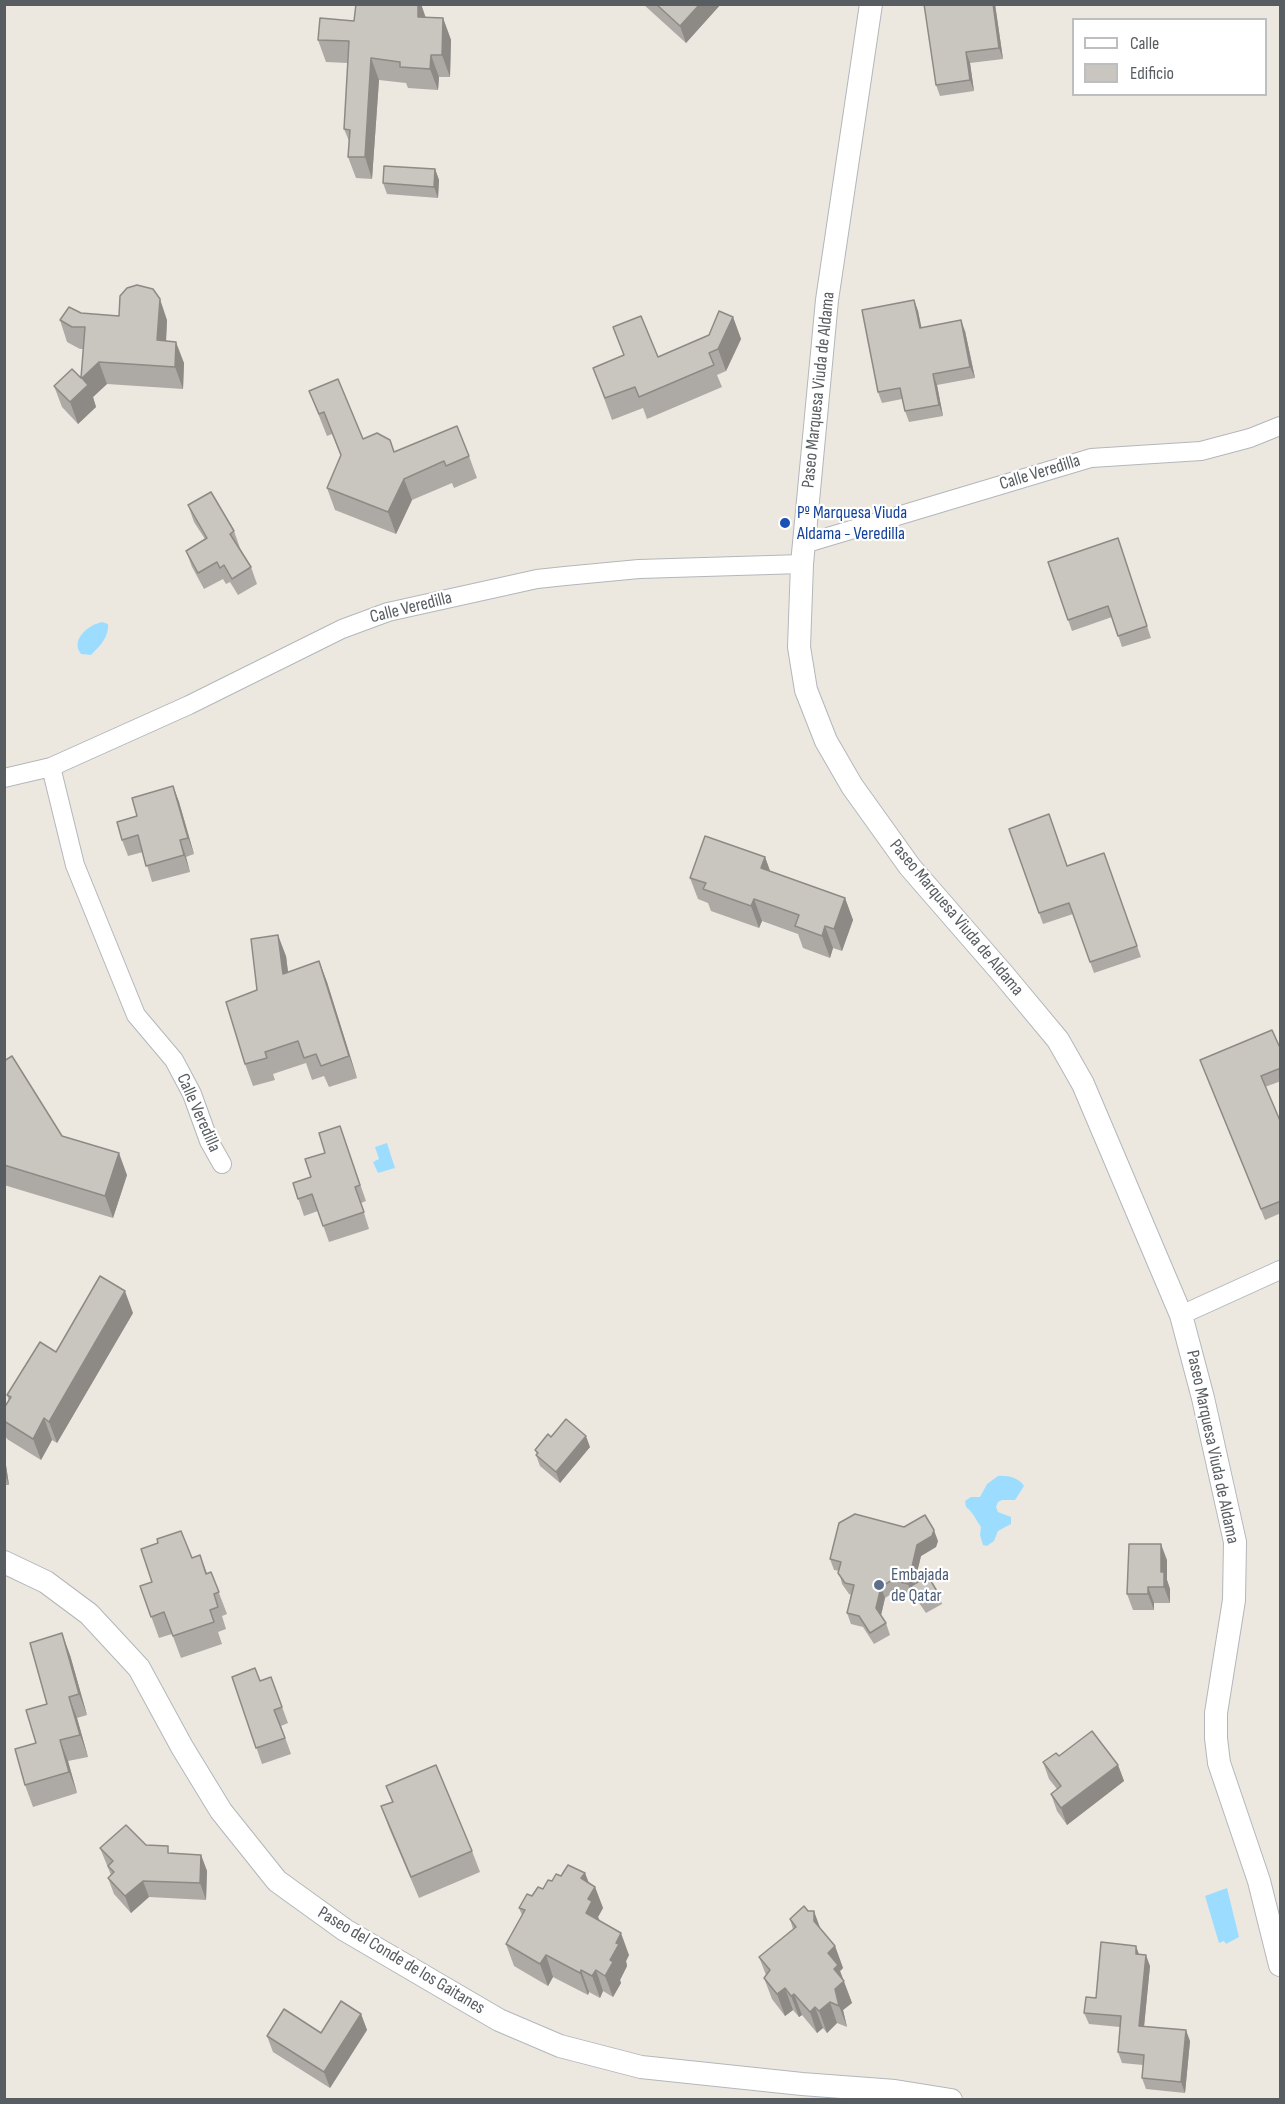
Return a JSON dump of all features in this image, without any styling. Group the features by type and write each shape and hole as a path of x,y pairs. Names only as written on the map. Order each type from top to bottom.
{"street":[{"name":"Paseo Marquesa Viuda de Aldama","path":"871,4 827,300 803,554 800,647 806,690 826,741 852,786 910,867 1058,1040 1083,1084 1182,1315 1235,1542 1234,1600 1216,1713 1219,1763 1259,1881 1281,1965"},
{"name":"Calle Veredilla","path":"4,778 51,767 189,705 342,629 388,612 526,581 803,554 1090,458 1201,451 1250,438 1281,426"},
{"name":"Calle Veredilla","path":"51,767 75,865 136,1015 174,1060 192,1094 208,1141 222,1164"},
{"path":"1182,1315 1281,1270"},
{"name":"Paseo del Conde de los Gaitanes","path":"4,1562 46,1582 89,1614 139,1668 182,1747 221,1811 278,1881 345,1930 499,2020 560,2046 641,2067 895,2091 951,2100"}],"water":[{"path":"102,622 108,624 103,641 91,655 81,654 78,644 82,634 91,626"},
{"path":"387,1143 395,1168 378,1173 373,1162 379,1159 375,1147"},
{"path":"998,1476 1013,1478 1024,1486 1015,1500 998,1502 996,1507 998,1512 1011,1517 1011,1524 998,1531 994,1541 987,1546 983,1545 980,1535 981,1527 966,1507 965,1501 971,1497 980,1497 987,1484"},
{"path":"1227,1888 1239,1937 1226,1944 1224,1941 1219,1943 1205,1896"}],"building":[{"path":"356,4 418,4 418,17 443,18 442,55 431,55 430,69 400,67 400,62 371,58 365,157 348,157 350,130 344,129 349,41 318,40 320,18 354,21"},
{"path":"656,4 700,4 680,26"},
{"path":"924,4 993,4 999,48 966,52 970,80 936,85"},
{"path":"384,166 435,169 434,187 383,183"},
{"path":"137,285 153,289 160,299 157,340 176,342 175,367 99,362 82,378 88,385 70,402 54,386 72,369 81,378 85,327 72,327 60,320 69,307 81,313 119,316 120,296 127,288"},
{"path":"914,300 920,328 961,320 970,367 933,374 939,405 905,411 900,388 878,392 862,310"},
{"path":"719,311 733,317 718,349 709,353 714,365 639,397 635,387 605,398 593,368 624,355 613,327 641,316 658,357 709,335"},
{"path":"338,379 363,439 377,433 390,440 394,452 457,426 469,456 446,466 444,461 404,479 388,512 327,488 341,455 324,412 319,414 309,391"},
{"path":"211,492 234,531 230,534 251,567 232,579 224,565 220,568 217,562 198,573 186,551 207,538 188,505"},
{"path":"1118,538 1147,626 1118,636 1108,606 1068,620 1048,562"},
{"path":"173,786 188,838 180,840 184,855 146,866 138,835 122,840 117,822 137,816 132,798"},
{"path":"1049,814 1067,866 1104,853 1137,946 1090,962 1069,903 1039,913 1009,829"},
{"path":"705,836 765,857 761,868 845,898 834,929 825,926 822,936 795,926 799,915 754,899 751,906 703,889 706,883 690,878"},
{"path":"278,935 283,974 319,961 349,1056 321,1066 316,1054 304,1058 298,1041 265,1052 267,1058 245,1064 226,1002 257,990 251,939"},
{"path":"1272,1030 1281,1050 1281,1068 1261,1076 1281,1123 1281,1201 1261,1209 1200,1060"},
{"path":"12,1056 62,1136 119,1153 105,1196 4,1165 4,1061"},
{"path":"340,1126 360,1185 355,1187 364,1212 323,1226 312,1194 298,1199 293,1183 311,1177 305,1159 325,1153 319,1133"},
{"path":"100,1276 125,1291 49,1422 44,1418 33,1439 4,1421 4,1408 11,1397 7,1395 40,1342 56,1352"},
{"path":"566,1419 586,1436 556,1472 536,1455 538,1453 535,1450 548,1434 551,1437"},
{"name":"Embajada de Qatar","path":"855,1514 904,1527 925,1515 934,1530 932,1536 917,1545 908,1584 892,1580 881,1587 876,1608 886,1623 870,1633 859,1616 847,1613 854,1585 845,1583 838,1573 841,1562 830,1559 839,1523"},
{"path":"181,1531 192,1558 200,1555 206,1574 211,1572 219,1592 214,1594 218,1607 210,1610 214,1622 173,1636 164,1612 151,1617 140,1586 152,1582 141,1549 158,1543 157,1539"},
{"path":"1129,1544 1161,1544 1161,1572 1164,1572 1164,1587 1148,1587 1148,1594 1127,1594"},
{"path":"928,1576 938,1593 922,1602 911,1586"},
{"path":"62,1633 79,1694 69,1697 80,1735 60,1740 69,1772 25,1785 15,1749 36,1743 26,1710 47,1704 30,1643"},
{"path":"255,1668 260,1681 271,1677 282,1707 274,1710 285,1738 256,1748 232,1677"},
{"path":"1092,1731 1118,1765 1061,1808 1051,1794 1061,1786 1043,1762 1056,1753 1059,1756"},
{"path":"436,1765 472,1851 411,1877 381,1806 393,1802 386,1786"},
{"path":"126,1825 146,1845 168,1846 168,1853 201,1855 200,1883 143,1881 125,1896 108,1878 114,1872 108,1866 113,1861 100,1848"},
{"path":"568,1865 585,1873 581,1878 595,1887 588,1899 592,1901 586,1913 621,1933 616,1943 619,1944 610,1960 613,1962 605,1976 596,1970 592,1976 581,1970 580,1973 546,1955 540,1964 506,1944 525,1910 519,1908 527,1894 532,1896 538,1887 543,1889 548,1880 552,1881 556,1874 561,1876"},
{"path":"804,1906 808,1911 814,1911 814,1921 835,1946 828,1953 838,1965 834,1969 844,1981 835,1989 839,2006 830,2002 819,2011 815,2007 810,2012 794,1994 791,1996 785,1988 777,1994 764,1978 770,1970 759,1957 796,1927 790,1919"},
{"path":"1101,1942 1136,1946 1136,1954 1146,1955 1139,2026 1186,2030 1181,2082 1142,2078 1144,2055 1118,2052 1121,2016 1084,2013 1086,1997 1096,1998"},
{"path":"341,2001 361,2014 324,2072 267,2036 284,2009 321,2033"}],"place":[{"name":"Pº Marquesa Viuda Aldama - Veredilla","path":"785,523"},
{"name":"Embajada de Qatar","path":"879,1585"}]}
